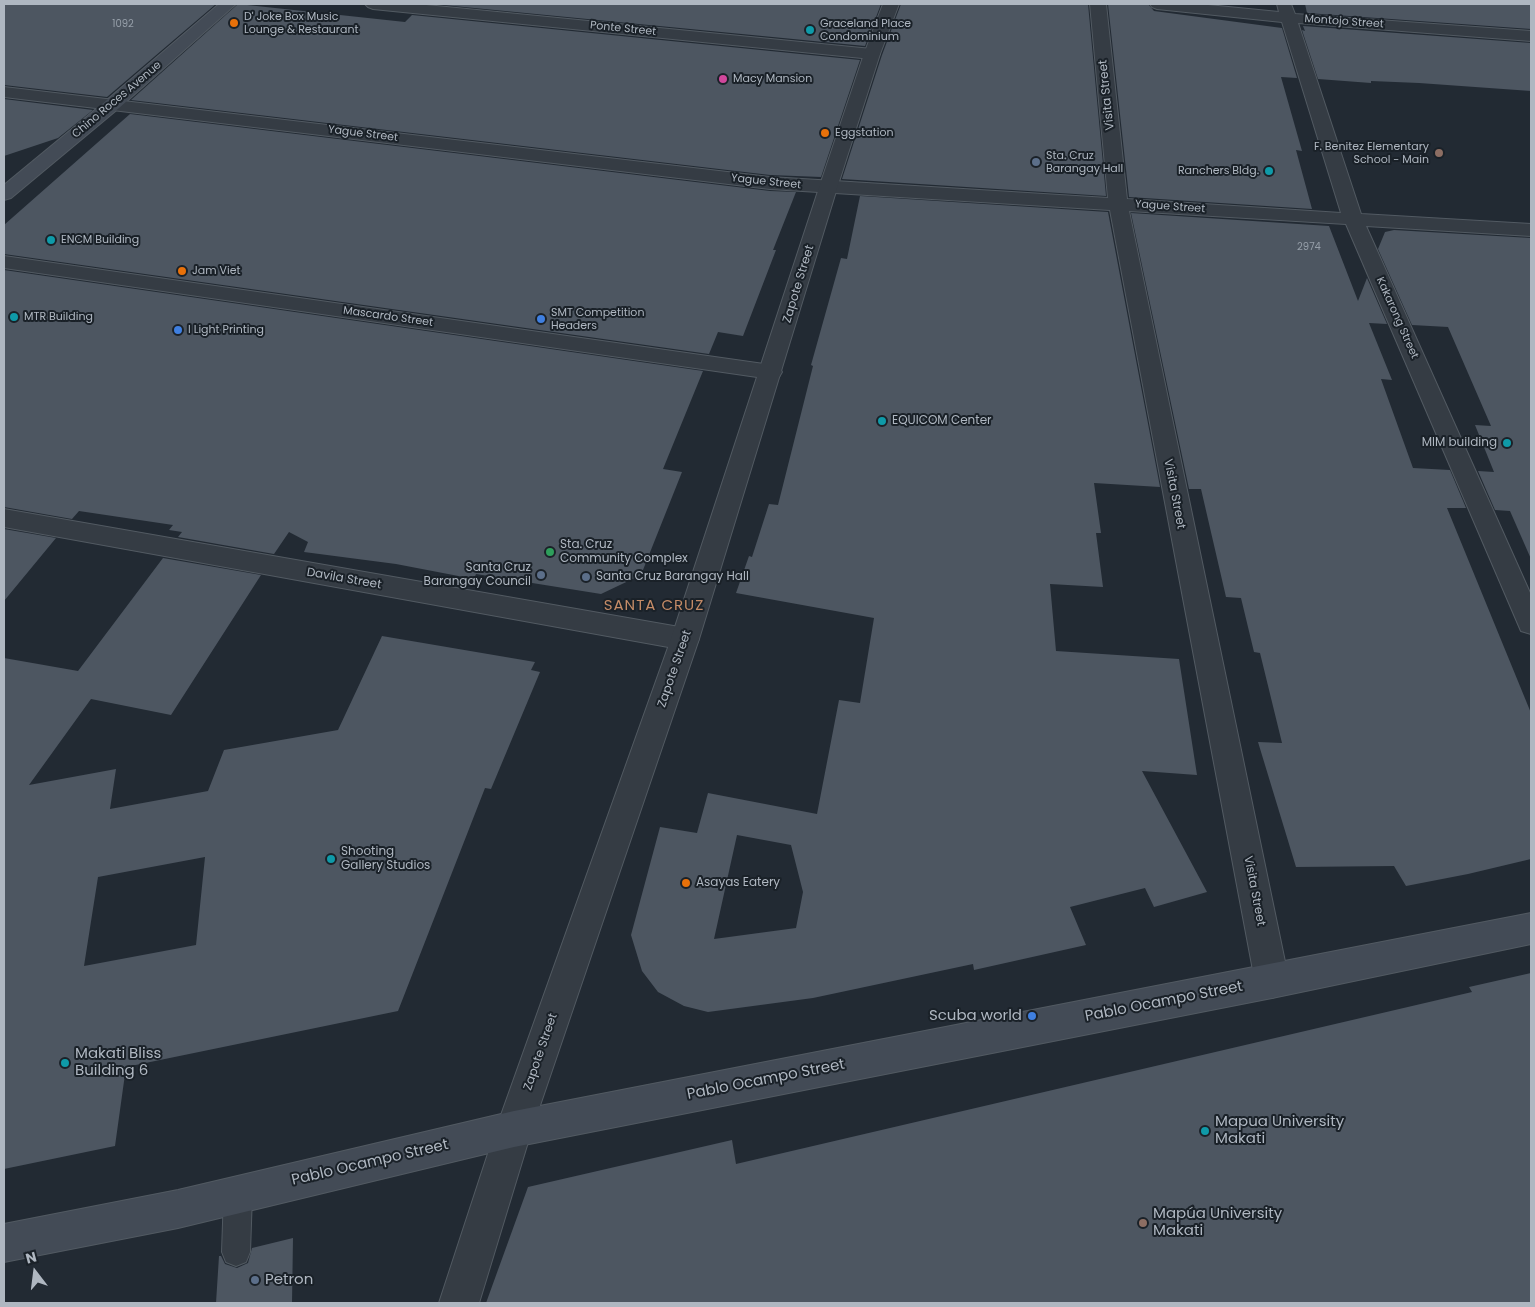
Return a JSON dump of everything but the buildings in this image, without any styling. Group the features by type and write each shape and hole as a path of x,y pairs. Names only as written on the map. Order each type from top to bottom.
{"main road":[{"name":"Chino Roces Avenue","path":"4,194 113,104 228,4"},
{"name":"Pablo Ocampo Street","path":"4,1243 178,1209 514,1129 1272,981 1531,928"}],"street":[{"name":"Ponte Street","path":"373,4 872,54"},
{"name":"Zapote Street","path":"459,1303 514,1129 685,639 772,372 828,188 872,54 891,4"},
{"name":"Visita Street","path":"1098,4 1118,204 1272,981"},
{"name":"Montojo Street","path":"1157,4 1286,11 1531,36"},
{"name":"Kakarong Street","path":"1286,11 1353,219 1531,624"},
{"name":"Yague Street","path":"4,92 760,182 828,188 1531,230"},
{"name":"Mascardo Street","path":"4,262 772,372"},
{"name":"Davila Street","path":"4,518 685,639"}],"lane":[{"path":"236,1252 238,1194"}],"place":[{"name":"D' Joke Box Music Lounge & Restaurant","path":"234,23"},
{"name":"Graceland Place Condominium","path":"810,30"},
{"name":"Macy Mansion","path":"723,79"},
{"name":"Eggstation","path":"825,133"},
{"name":"F. Benitez Elementary School - Main","path":"1439,153"},
{"name":"Sta. Cruz Barangay Hall","path":"1036,162"},
{"name":"Ranchers Bldg.","path":"1269,171"},
{"name":"ENCM Building","path":"51,240"},
{"name":"Jam Viet","path":"182,271"},
{"name":"MTR Building","path":"14,317"},
{"name":"SMT Competition Headers","path":"541,319"},
{"name":"I Light Printing","path":"178,330"},
{"name":"EQUICOM Center","path":"882,421"},
{"name":"MIM building","path":"1507,443"},
{"name":"Sta. Cruz Community Complex","path":"550,552"},
{"name":"Santa Cruz Barangay Council","path":"541,575"},
{"name":"Santa Cruz Barangay Hall","path":"586,577"},
{"name":"Shooting Gallery Studios","path":"331,859"},
{"name":"Asayas Eatery","path":"686,883"},
{"name":"Scuba world","path":"1032,1016"},
{"name":"Makati Bliss Building 6","path":"65,1063"},
{"name":"Mapua University Makati","path":"1205,1131"},
{"name":"Mapúa University Makati","path":"1143,1223"},
{"name":"Petron","path":"255,1280"}],"district":[{"name":"SANTA CRUZ","path":"654,606"}]}
